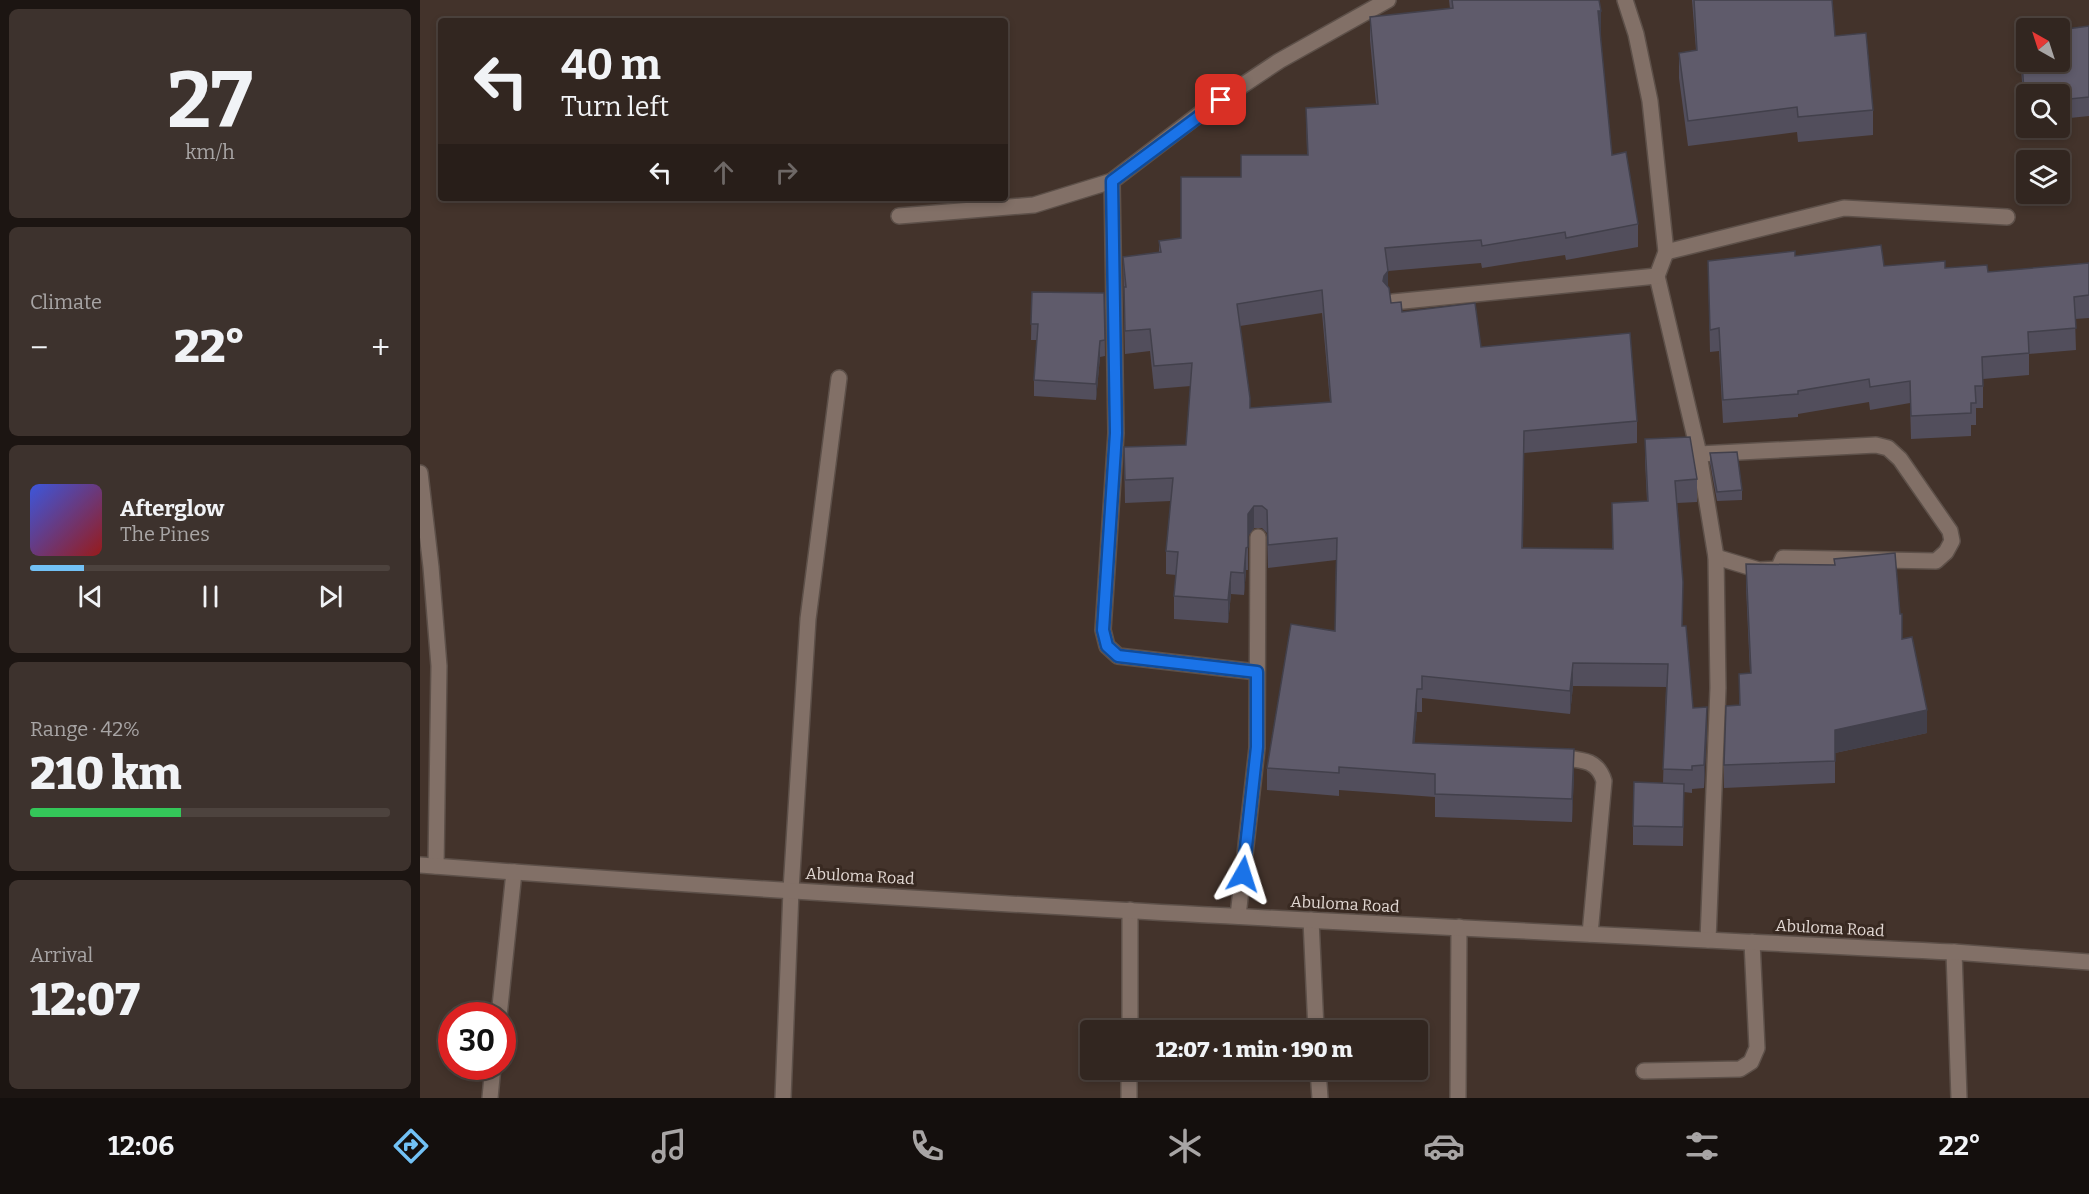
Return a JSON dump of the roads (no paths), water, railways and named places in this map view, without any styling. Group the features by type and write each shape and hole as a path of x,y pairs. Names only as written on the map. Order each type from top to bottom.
{"street":[{"path":"899,216 1034,205 1112,181 1201,113 1279,61 1388,0"},
{"path":"1625,0 1636,34 1650,101 1666,252 1657,276 1699,454 1716,557 1718,688 1708,940"},
{"path":"1112,181 1116,433 1103,630 1107,646 1118,656 1257,672"},
{"path":"1666,252 1844,208 2007,217"},
{"path":"1393,302 1657,276"},
{"path":"783,1098 783,1045 791,890 808,619 839,378"},
{"path":"1699,454 1876,445 1888,448 1900,459 1950,531 1952,541 1946,552 1936,561 1783,558 1778,569 1759,570 1716,557"},
{"path":"420,473 439,666 436,866"},
{"path":"1238,916 1257,747 1258,537"},
{"path":"1541,755 1591,762 1601,770 1604,781 1590,934"},
{"name":"Abuloma Road","path":"420,865 1130,910 1954,952 2089,962"},
{"path":"500,1002 514,872"},
{"path":"1130,910 1130,1020"},
{"path":"1311,920 1316,1020"},
{"path":"1458,1098 1459,927"},
{"path":"1644,1071 1740,1069 1751,1062 1757,1048 1752,942"},
{"path":"1954,952 1959,1098"},
{"path":"490,1098 492,1080"},
{"path":"1129,1080 1129,1098"},
{"path":"1319,1080 1320,1098"}]}
